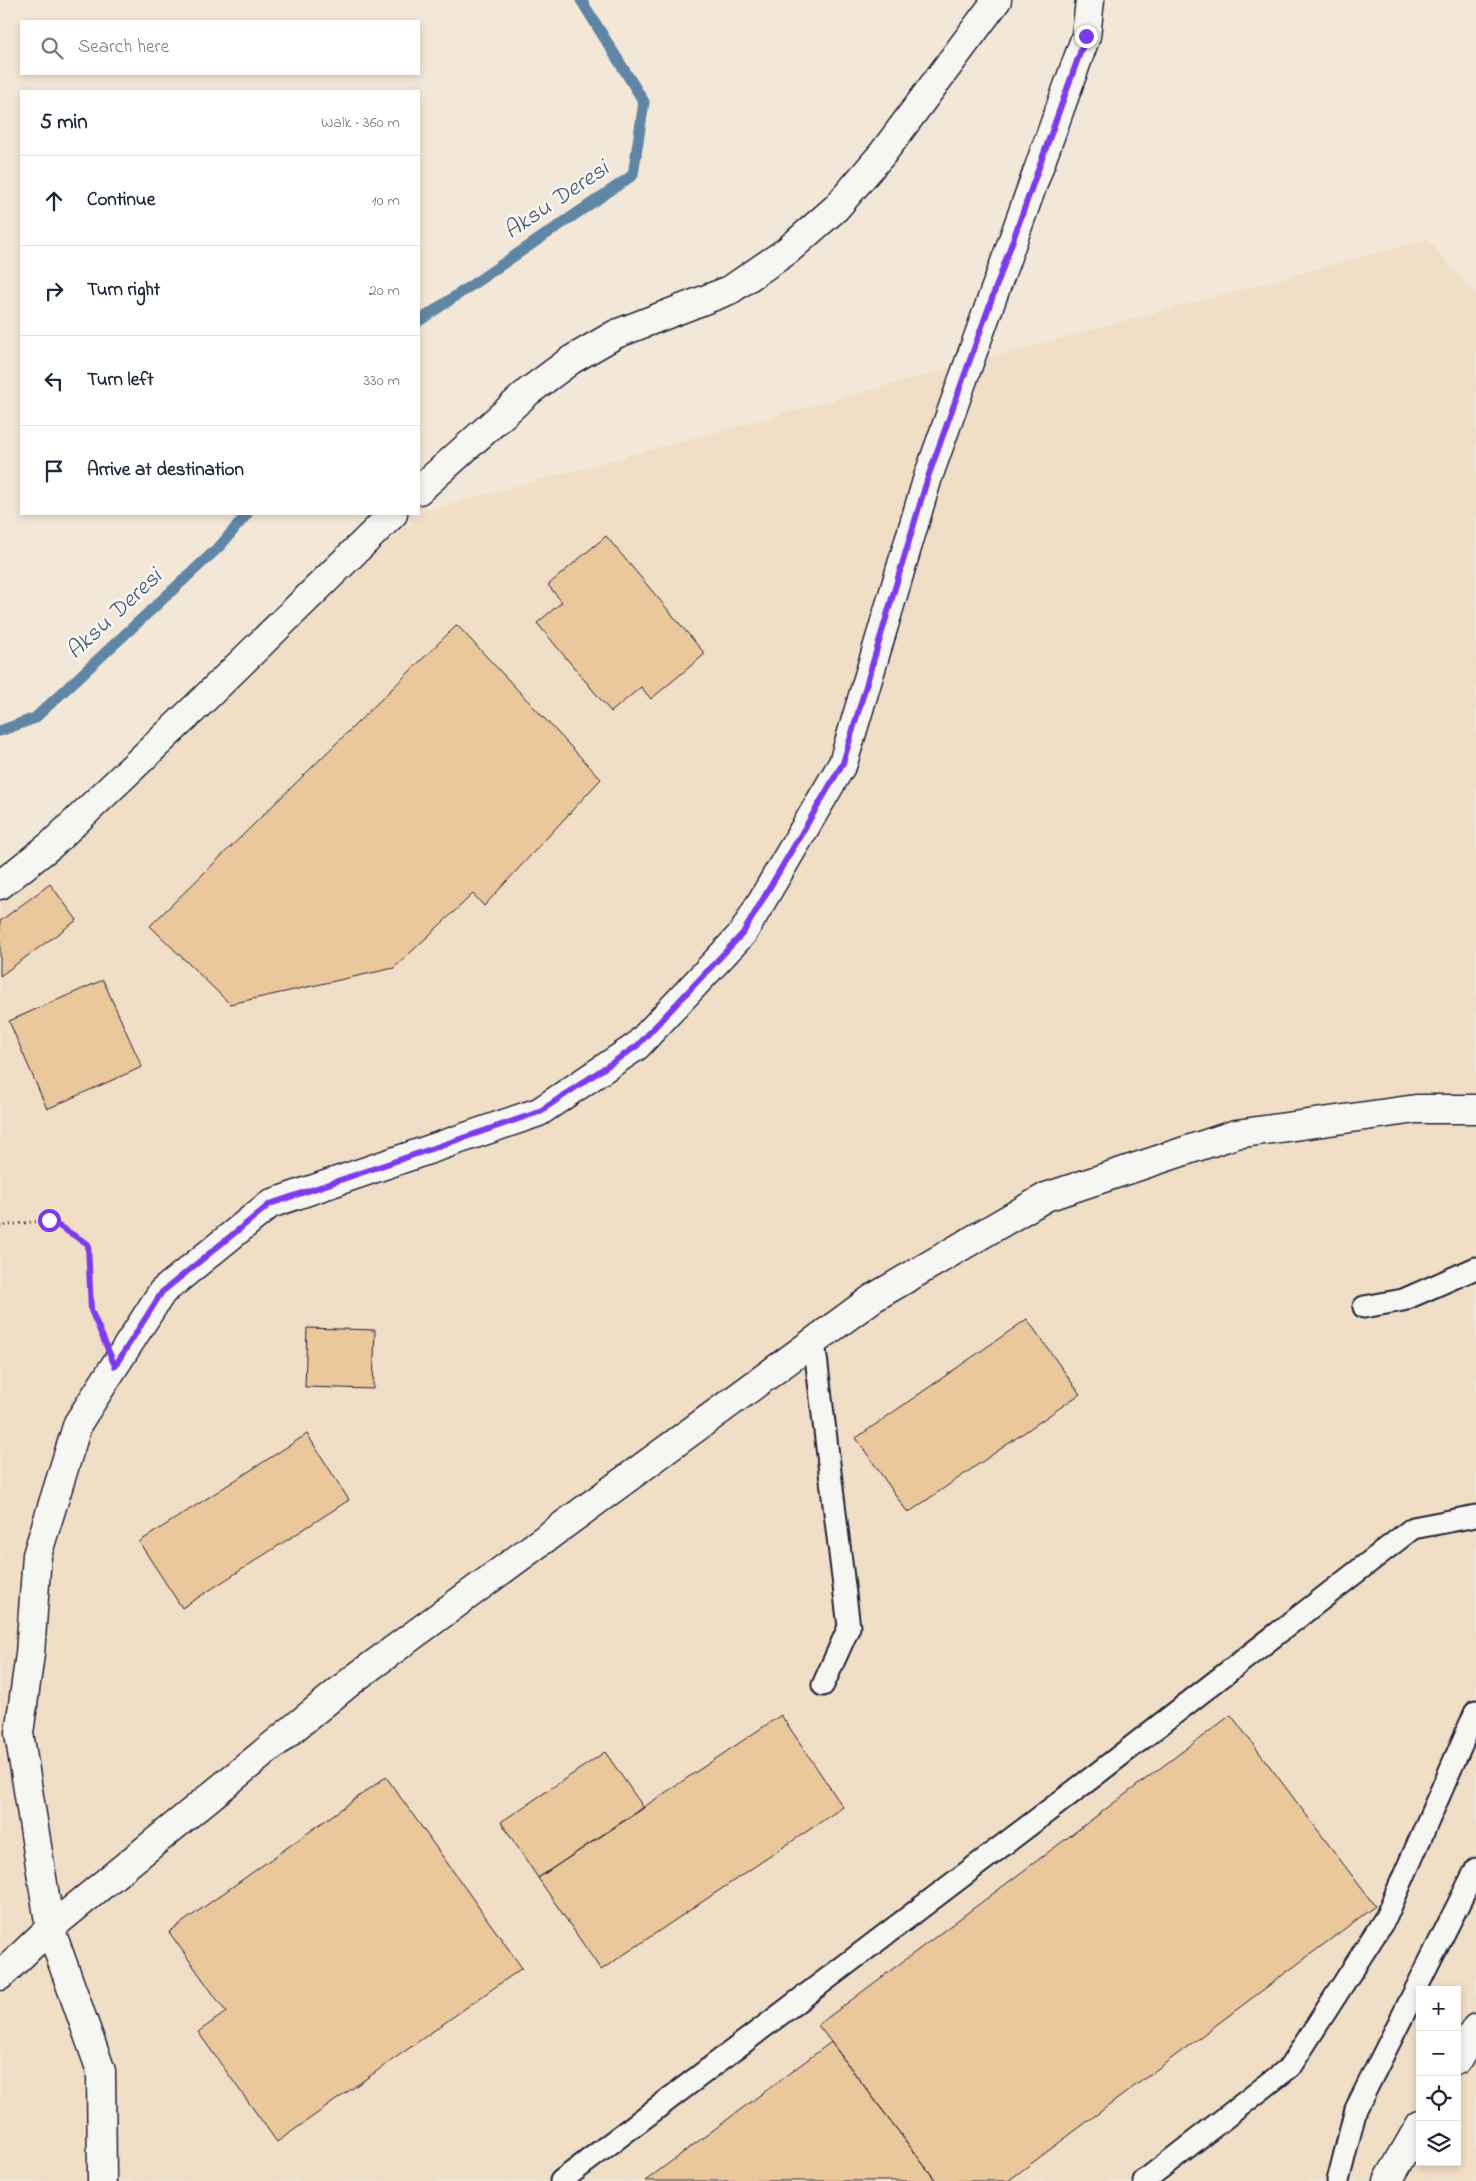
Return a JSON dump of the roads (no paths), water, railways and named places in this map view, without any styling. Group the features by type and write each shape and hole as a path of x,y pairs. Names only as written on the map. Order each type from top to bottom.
{"street":[{"path":"420,489 528,392 571,360 616,334 730,290 788,251 836,208 884,153 997,0"},
{"path":"102,2181 101,2071 50,1928 19,1734 30,1654 37,1555 78,1423 162,1292 270,1204 539,1112 637,1046 743,933 843,763 928,477 1086,36 1090,0"},
{"path":"0,885 51,845 196,707 392,515"},
{"path":"0,1976 50,1928 355,1678 873,1298 1046,1197 1236,1134 1416,1108 1476,1109"},
{"path":"1461,2053 1476,2028"},
{"path":"1388,2181 1416,2132"}],"lane":[{"path":"1364,1307 1404,1300 1476,1268"},
{"path":"814,1341 849,1627 823,1685"},
{"path":"561,2181 1094,1776 1412,1528 1476,1516"},
{"path":"1144,2181 1290,2067 1386,1917 1476,1712"},
{"path":"1338,2181 1356,2109 1476,1869"}],"waterway":[{"name":"Aksu Deresi","path":"420,320 633,175 644,102 581,0"},
{"name":"Aksu Deresi","path":"0,731 35,718 220,546 246,515"}]}
